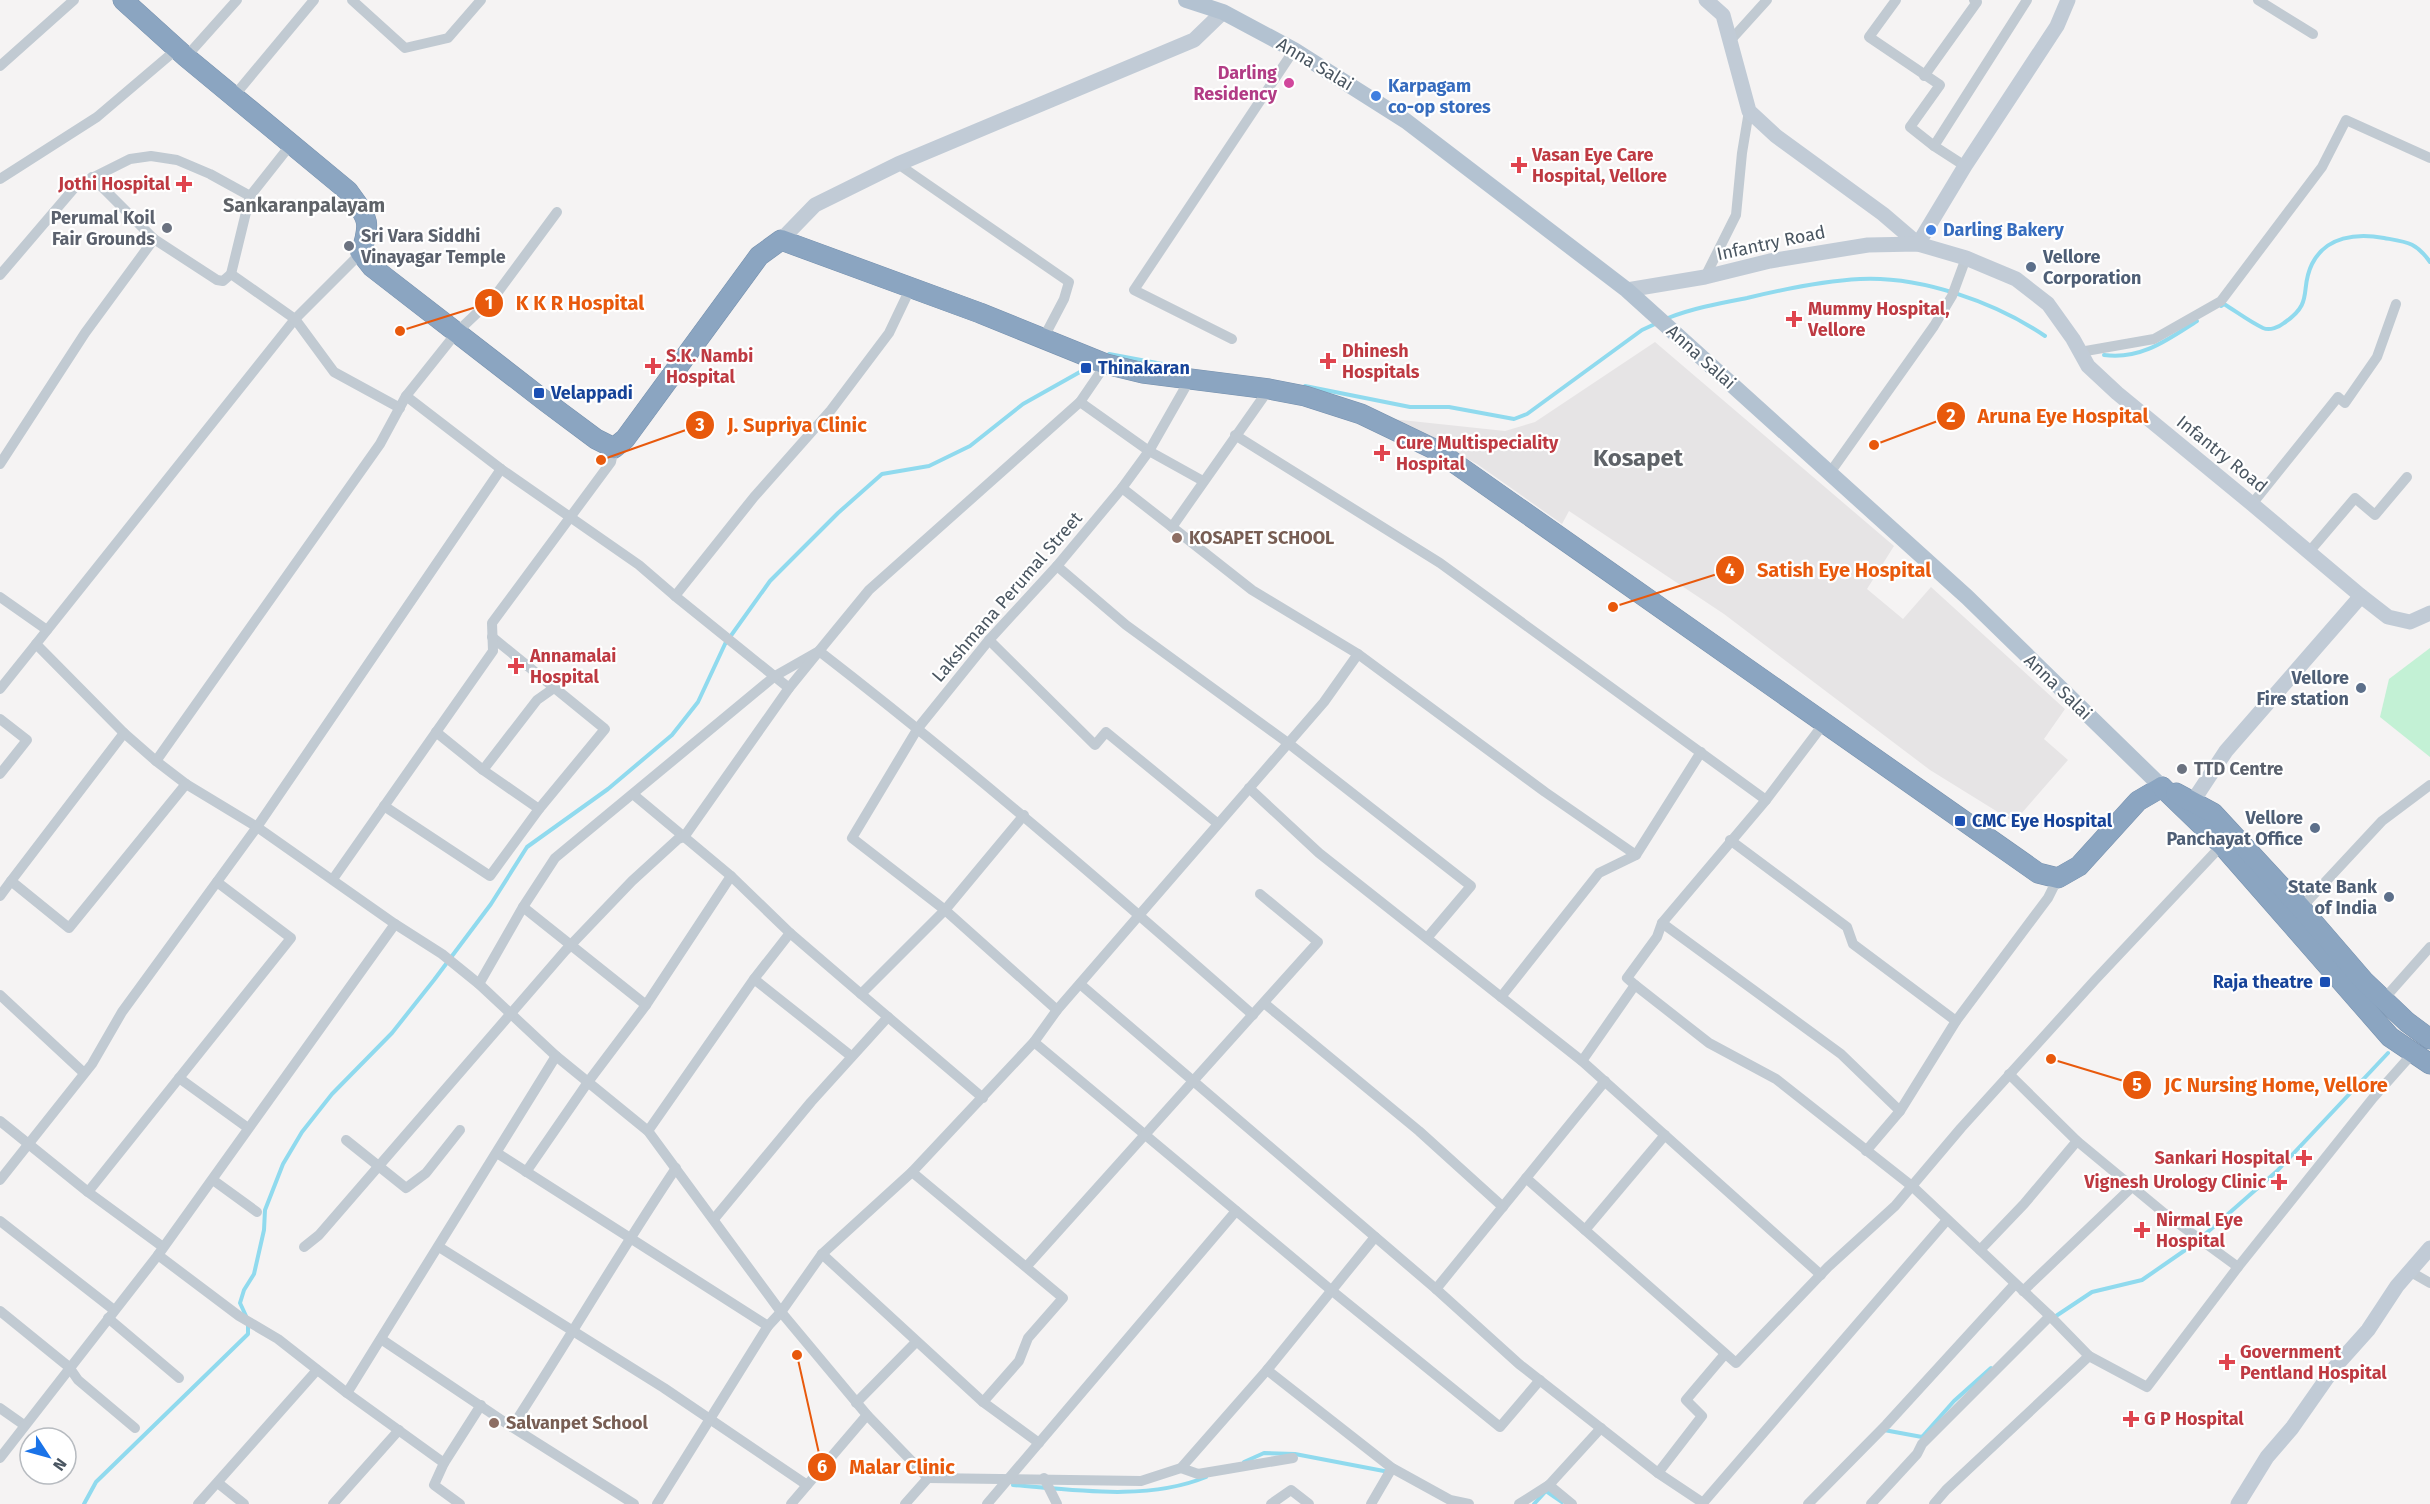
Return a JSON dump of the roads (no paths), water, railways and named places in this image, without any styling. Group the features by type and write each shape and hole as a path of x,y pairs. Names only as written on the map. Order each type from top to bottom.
{"highway":[{"path":"123,0 182,53 348,191 368,219 367,234 361,253 372,267 545,401 596,439 614,448 625,439 759,256 781,240 980,313 1106,364 1143,373 1269,389 1305,396 1361,414 1436,450 2038,873 2058,878 2079,866 2138,801 2162,787"},
{"name":"Anna Salai","path":"2162,787 2213,813 2301,908 2364,981 2407,1022 2430,1039"},
{"name":"Anna Salai","path":"2162,787 2222,844 2390,1037 2430,1064"}],"main road":[{"name":"Anna Salai","path":"1186,0 1223,12 1294,50 1406,121 1628,290 1966,597 2162,787"}],"street":[{"path":"0,66 74,0"},
{"path":"0,179 97,117 182,53 237,0"},
{"path":"237,98 314,0"},
{"path":"352,0 405,48 447,39 481,0"},
{"path":"1705,277 1737,215 1742,153 1749,111 1723,15 1706,0"},
{"path":"1729,42 1767,0"},
{"path":"1896,0 1869,37 1940,85 1910,127 1965,166"},
{"path":"1924,76 1977,2 1974,0"},
{"path":"1934,146 2028,0"},
{"path":"1749,111 1776,136 1883,214 1918,244 1965,166 2057,26 2068,0"},
{"path":"2258,0 2313,34"},
{"path":"781,240 815,205 898,164 1194,40 1223,12"},
{"path":"1232,339 1134,290 1294,50"},
{"path":"2080,352 2154,339 2221,301 2322,167 2346,120 2430,158"},
{"path":"92,177 154,239 217,280 223,281 231,274 250,196 289,141"},
{"path":"0,275 76,186 130,159 151,156 177,160 210,174 250,196"},
{"path":"898,164 1069,282 1064,299 1042,339"},
{"path":"156,761 380,444 406,396 457,332 495,296 557,212"},
{"path":"0,464 85,333 154,239"},
{"name":"Infantry Road","path":"1628,290 1705,277 1770,261 1868,245 1918,244 1966,258 2016,279 2048,304 2088,366 2117,393 2388,617 2410,622 2430,613"},
{"path":"0,689 295,319 361,253"},
{"path":"1828,474 1934,326 1952,296 1966,258"},
{"path":"231,274 295,319 334,372 400,408"},
{"path":"675,596 754,497 837,402 889,333 910,289"},
{"path":"2252,504 2338,397 2345,403 2377,357 2396,304"},
{"path":"304,1247 319,1235 571,946 632,881 678,839 684,837 789,688 869,590 1080,402 1106,364"},
{"name":"Lakshmana Perumal Street","path":"945,910 852,838 918,728 989,640 1057,566 1122,488 1149,451 1190,379"},
{"path":"1172,526 1269,389"},
{"path":"406,396 501,469 639,565 789,688"},
{"path":"1080,402 1149,451 1203,481"},
{"path":"1235,435 1440,563 1766,800"},
{"path":"333,879 493,651 492,624 611,462 614,448"},
{"path":"0,1180 30,1145 84,1073 122,1012 257,826 501,469"},
{"path":"2309,552 2355,498 2375,515 2407,477"},
{"path":"1122,488 1252,590 1358,654 1545,792 1636,855"},
{"path":"1057,566 1126,626 1288,743 1471,886 1427,939"},
{"path":"2193,801 2226,751 2361,596"},
{"path":"0,597 47,630"},
{"path":"384,806 490,876 539,809 605,729 492,637"},
{"path":"989,640 1095,745 1106,732 1217,823"},
{"path":"36,644 124,733 156,761 186,784 257,826 395,924 442,954 479,984 556,1056 648,1131 781,1312 856,1403 928,1478 1044,1478 1141,1482 1181,1468 1268,1370 1375,1236"},
{"path":"479,984 523,907 555,858 634,795 775,676 819,651"},
{"path":"819,651 1024,815 1253,1015"},
{"path":"657,1504 768,1326 781,1312 822,1254 912,1172 1034,1042 1057,1010 1324,702 1358,654"},
{"path":"483,770 537,700 554,688"},
{"path":"0,719 27,740 0,774"},
{"path":"1825,722 1766,800 1662,923 1658,937 1627,978 1709,1043 1776,1079 1913,1187 2050,1316 2089,1356 2147,1387 2238,1267 2373,1098 2413,1053"},
{"path":"436,732 483,770 539,809"},
{"path":"0,896 124,733"},
{"path":"1501,997 1599,873 1636,855 1701,752"},
{"path":"11,881 69,928 186,784"},
{"path":"2301,908 2382,821 2430,785"},
{"path":"1249,788 1318,853 1582,1061 1821,1275"},
{"path":"634,795 731,876 790,933 983,1098"},
{"path":"861,994 945,910 1024,815"},
{"path":"1730,840 1847,927 1853,944 1956,1021"},
{"path":"1526,1178 1736,1363 1821,1275 1913,1187 1960,1128 2222,844"},
{"path":"526,1172 588,1082 646,1005 731,876"},
{"path":"1866,1151 1900,1111 1956,1021 2048,898 2058,878"},
{"path":"88,1192 291,938 216,882"},
{"path":"1027,1266 1318,942 1260,894"},
{"path":"523,907 646,1005"},
{"path":"945,910 1057,1010"},
{"path":"1662,923 1841,1054 1900,1111"},
{"path":"0,1458 213,1180 395,924"},
{"path":"648,1131 753,979 790,933"},
{"path":"2383,1000 2430,946"},
{"path":"753,979 851,1056"},
{"path":"1080,984 1540,1380 1658,1473 1703,1504 1947,1220"},
{"path":"1582,1061 1635,985"},
{"path":"0,995 84,1073"},
{"path":"1264,1003 1419,1131 1503,1207"},
{"path":"714,1219 851,1056 888,1017"},
{"path":"1034,1042 1331,1290 1500,1427 1540,1380"},
{"path":"347,1393 556,1056"},
{"path":"2009,1074 2077,1141 2132,1187 2238,1267"},
{"path":"179,1078 248,1128"},
{"path":"1436,1289 1605,1081"},
{"path":"0,1121 239,1316 278,1340 444,1463"},
{"path":"346,1140 406,1188 426,1173 460,1130"},
{"path":"1585,1230 1665,1135"},
{"path":"1980,1250 2024,1204 2077,1141"},
{"path":"497,1153 768,1326"},
{"path":"513,1428 629,1237 676,1168"},
{"path":"912,1172 1063,1298 1028,1338 1019,1361 983,1402"},
{"path":"213,1180 257,1212"},
{"path":"1808,1504 2019,1287 2132,1187"},
{"path":"987,1504 1236,1211"},
{"path":"0,1221 111,1314 179,1378"},
{"path":"439,1248 664,1388 807,1485"},
{"path":"2238,1504 2267,1457 2292,1428 2334,1368 2368,1330 2397,1286 2430,1248"},
{"path":"822,1254 983,1402 1039,1443"},
{"path":"2409,1271 2430,1283"},
{"path":"0,1311 69,1367 78,1380 135,1428"},
{"path":"1871,1504 1917,1454 1922,1444 2050,1316"},
{"path":"381,1339 513,1428 634,1504"},
{"path":"856,1403 916,1342"},
{"path":"1658,1473 1702,1416 1686,1400 1725,1354"},
{"path":"1934,1504 1946,1490 2089,1356"},
{"path":"198,1504 317,1370"},
{"path":"1268,1370 1392,1468 1450,1500 1469,1504"},
{"path":"460,1504 434,1485 444,1463 481,1405"},
{"path":"0,1408 24,1425"},
{"path":"791,1504 867,1415"},
{"path":"1519,1504 1549,1485 1601,1428"},
{"path":"333,1504 399,1430"},
{"path":"1181,1468 1198,1474 1293,1458"},
{"path":"1371,1504 1392,1468"},
{"path":"905,1504 928,1478"},
{"path":"1044,1478 1057,1504"},
{"path":"218,1483 243,1504"},
{"path":"1549,1485 1572,1504"},
{"path":"1271,1504 1291,1490 1309,1504"}],"waterway":[{"path":"2221,306 2224,304 2263,328 2271,329 2280,326 2300,309 2305,295 2308,273 2318,255 2325,247 2343,239 2363,236 2405,242 2420,250 2430,262"},
{"path":"1668,318 1707,306 1803,286 1846,280 1883,279 1932,287 1981,302 2004,312 2045,336"},
{"path":"2104,355 2130,354 2153,347 2197,321"},
{"path":"1305,386 1410,407 1449,407 1514,419 1527,414 1642,330 1655,324"},
{"path":"1109,354 1189,369"},
{"path":"246,1316 240,1303 244,1290 254,1274 264,1230 265,1210 283,1164 302,1132 332,1094 392,1033 434,980 491,904 527,847 608,789 672,735 698,702 725,644 770,581 838,513 882,474 929,466 970,446 1023,404 1087,368"},
{"path":"2053,1318 2092,1292 2142,1280 2194,1244 2277,1171 2388,1053"},
{"path":"84,1504 96,1482 248,1334 248,1323"},
{"path":"1884,1430 1922,1437 1954,1401 1991,1368"},
{"path":"1244,1462 1264,1453 1295,1454 1389,1472"},
{"path":"1013,1485 1086,1491 1136,1491 1160,1489 1206,1477"},
{"path":"1534,1504 1546,1491 1562,1502"}],"place":[{"name":"Darling Residency","path":"1289,83"},
{"name":"Karpagam co-op stores","path":"1376,96"},
{"name":"Vasan Eye Care Hospital, Vellore","path":"1519,165"},
{"name":"Jothi Hospital","path":"184,184"},
{"name":"Perumal Koil Fair Grounds","path":"167,228"},
{"name":"Darling Bakery","path":"1931,230"},
{"name":"Sri Vara Siddhi Vinayagar Temple","path":"349,246"},
{"name":"Vellore Corporation","path":"2031,267"},
{"name":"Mummy Hospital, Vellore","path":"1794,319"},
{"name":"K K R Hospital","path":"400,331"},
{"name":"Dhinesh Hospitals","path":"1328,361"},
{"name":"S.K. Nambi Hospital","path":"653,366"},
{"name":"Thinakaran","path":"1086,368"},
{"name":"Velappadi","path":"539,393"},
{"name":"Aruna Eye Hospital","path":"1874,445"},
{"name":"Cure Multispeciality Hospital","path":"1382,453"},
{"name":"J. Supriya Clinic","path":"601,460"},
{"name":"KOSAPET SCHOOL","path":"1177,538"},
{"name":"Satish Eye Hospital","path":"1613,607"},
{"name":"Annamalai Hospital","path":"516,666"},
{"name":"Vellore Fire station","path":"2361,688"},
{"name":"TTD Centre","path":"2182,769"},
{"name":"CMC Eye Hospital","path":"1960,821"},
{"name":"Vellore Panchayat Office","path":"2315,828"},
{"name":"State Bank of India","path":"2389,897"},
{"name":"Raja theatre","path":"2325,982"},
{"name":"JC Nursing Home, Vellore","path":"2051,1059"},
{"name":"Sankari Hospital","path":"2304,1158"},
{"name":"Vignesh Urology Clinic","path":"2279,1182"},
{"name":"Nirmal Eye Hospital","path":"2142,1230"},
{"name":"Malar Clinic","path":"797,1355"},
{"name":"Government Pentland Hospital","path":"2227,1362"},
{"name":"G P Hospital","path":"2131,1419"},
{"name":"Salvanpet School","path":"494,1423"}],"district":[{"name":"Sankaranpalayam","path":"304,205"},
{"name":"Kosapet","path":"1638,458"}]}
